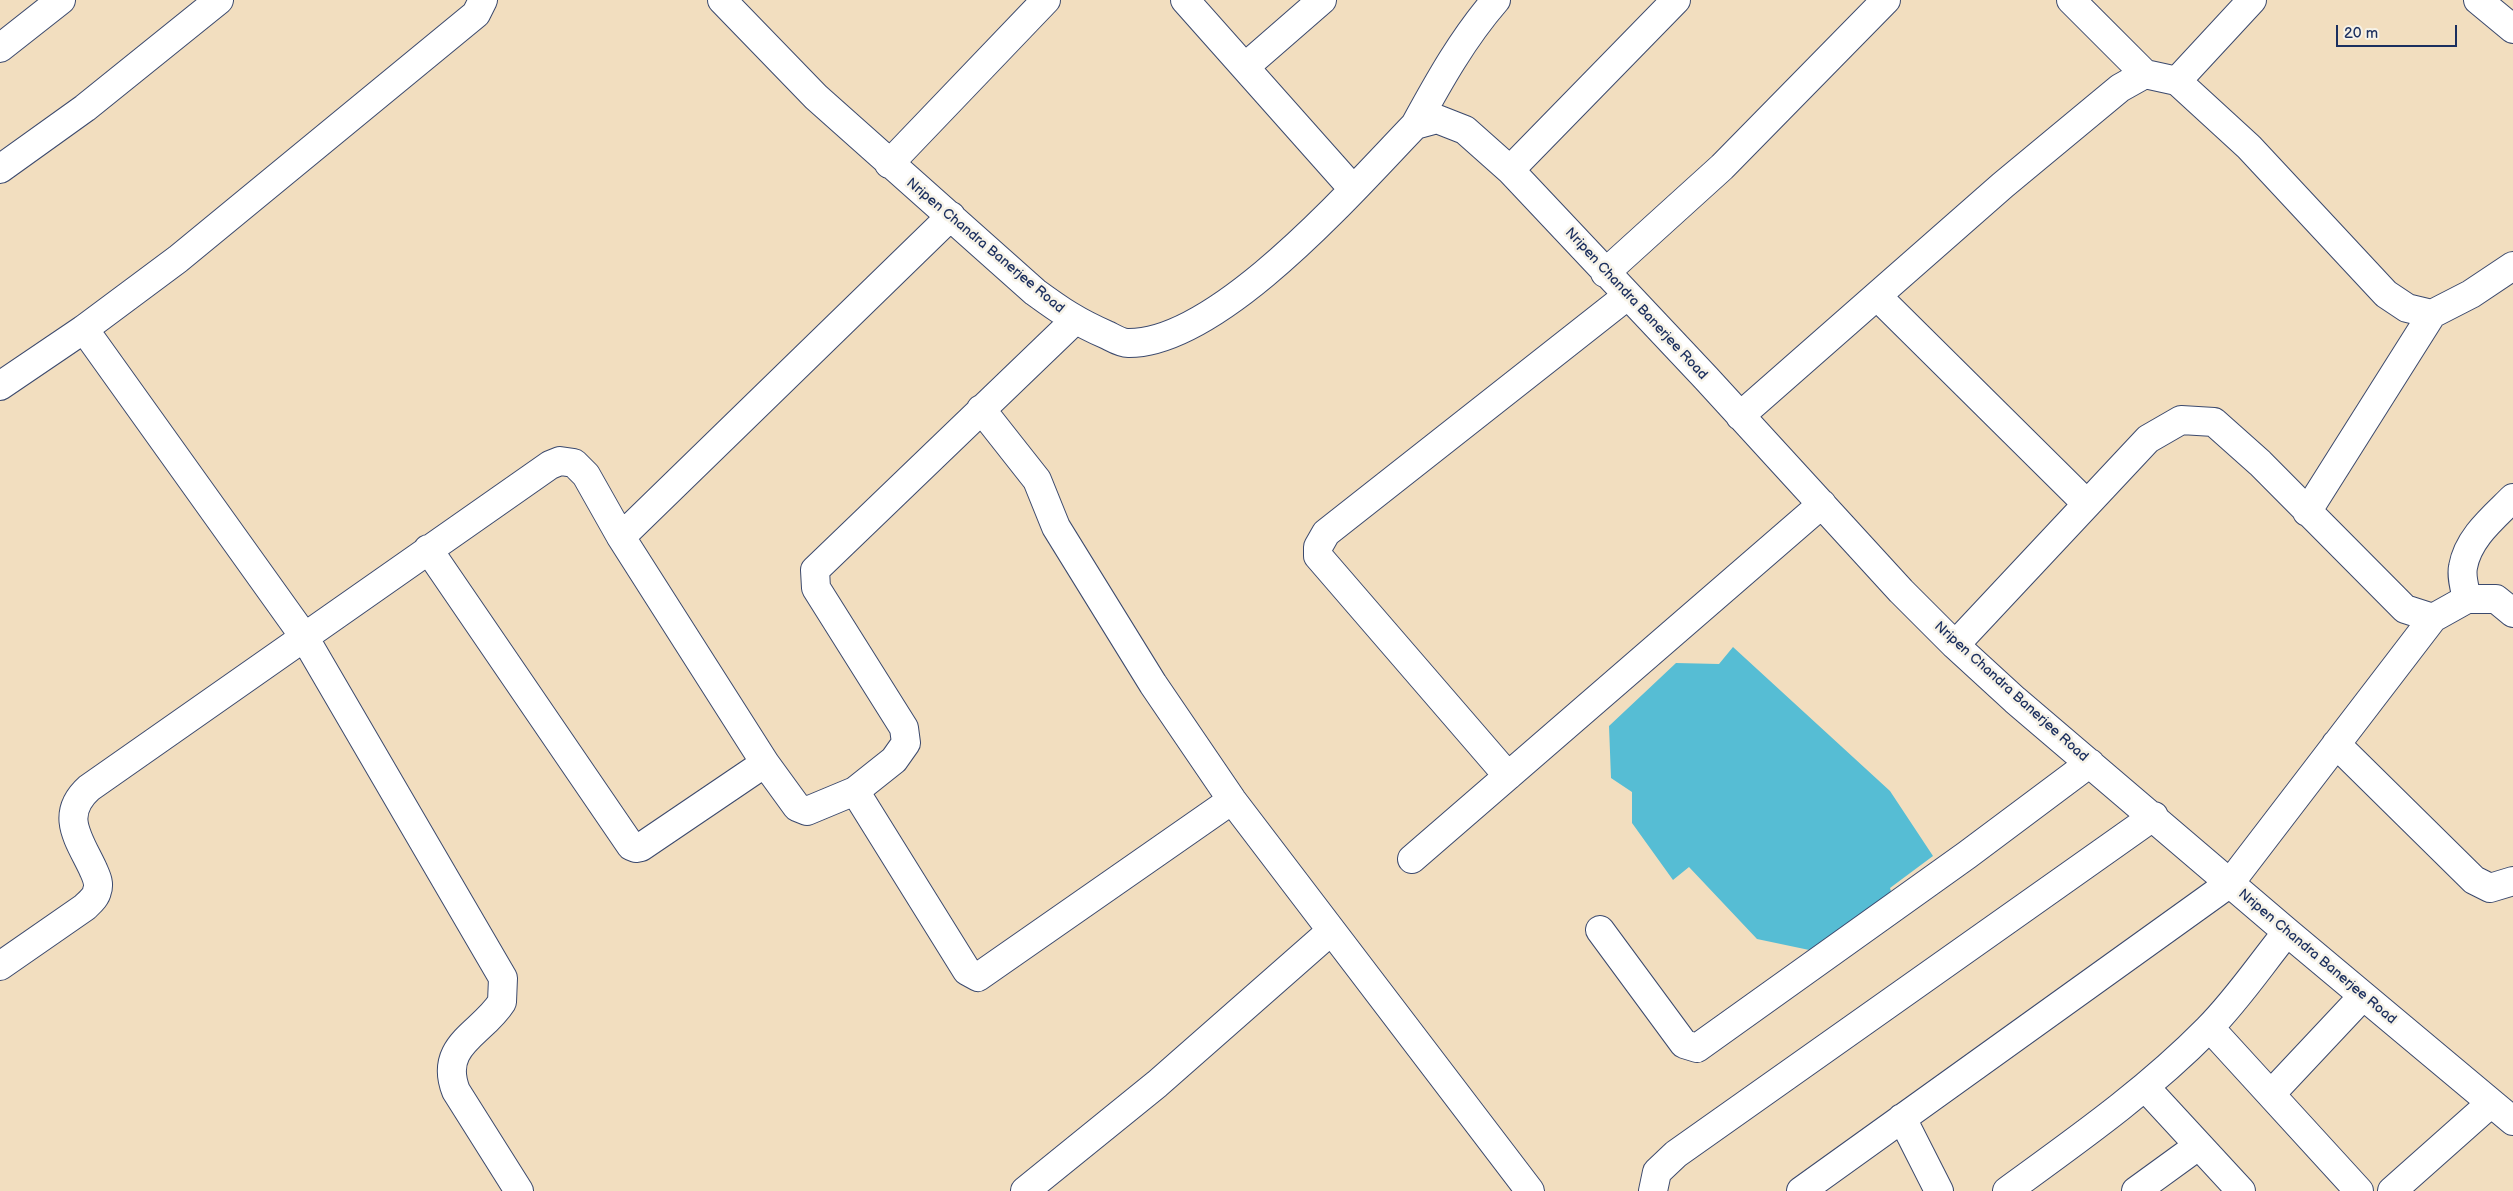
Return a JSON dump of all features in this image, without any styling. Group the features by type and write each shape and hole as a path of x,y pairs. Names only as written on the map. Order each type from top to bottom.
{"street":[{"path":"0,48 60,0"},
{"path":"3,161 84,108 219,0"},
{"path":"0,386 84,329 178,259 476,14 483,0"},
{"name":"Nripen Chandra Banerjee Road","path":"722,0 816,97 1035,292 1074,321 1126,343 1162,339 1199,321 1244,290 1288,253 1415,125 1437,119 1465,130 1510,170 1901,591 1955,645 2016,700 2154,816 2287,932 2513,1121"},
{"path":"889,164 1046,0"},
{"path":"1185,0 1353,188"},
{"path":"1245,68 1322,0"},
{"path":"1415,125 1448,66 1474,25 1496,0"},
{"path":"1510,170 1676,0"},
{"path":"1605,273 1722,167 1886,0"},
{"path":"2071,0 2145,74 2177,81 2249,147 2386,294 2407,308 2432,314"},
{"path":"2177,81 2252,0"},
{"path":"2478,0 2513,29"},
{"path":"1740,416 2003,184 2120,88 2145,74"},
{"path":"621,537 951,216"},
{"path":"2307,512 2432,314 2471,294 2513,266"},
{"path":"1508,776 1318,556 1318,546 1326,533 1627,296"},
{"path":"1877,296 2087,504"},
{"path":"0,966 85,906 98,890 98,879 75,831 72,818 74,806 80,796 303,635 550,465 560,461 574,463 586,474 621,537 765,763 800,810 807,811 855,791 894,760 906,743 904,728 816,588 815,570 1074,321"},
{"path":"84,329 303,635 503,978 502,1002 457,1051 451,1068 451,1078 456,1091 519,1191"},
{"path":"981,409 1037,480 1059,533 1153,684 1232,800 1530,1191"},
{"path":"1955,645 2148,440 2181,420 2214,422 2260,463 2405,609 2433,618"},
{"path":"2466,599 2462,569 2470,546 2486,525 2513,498"},
{"path":"1412,860 1822,504"},
{"path":"428,549 631,846 641,847 765,763"},
{"path":"1801,1191 2230,883 2433,618 2466,599 2496,599 2513,613"},
{"path":"2336,744 2474,880 2490,888 2513,880"},
{"path":"1600,930 1684,1044 1697,1048 1959,861 2090,763"},
{"path":"855,791 967,972 978,978 1232,800"},
{"path":"1653,1191 1657,1172 1676,1154 2154,816"},
{"path":"1025,1191 1157,1084 1331,931"},
{"path":"2007,1191 2144,1087 2210,1028 2287,932"},
{"path":"2272,1094 2363,996"},
{"path":"2210,1028 2359,1191"},
{"path":"2144,1087 2240,1191"},
{"path":"2392,1191 2491,1103"},
{"path":"1902,1118 1939,1191"},
{"path":"2136,1191 2198,1146"}],"water":[{"path":"1733,647 1890,791 1933,856 1890,888 1893,898 1814,951 1757,939 1689,867 1673,880 1632,823 1632,792 1611,778 1609,726 1676,663 1719,664"}]}
